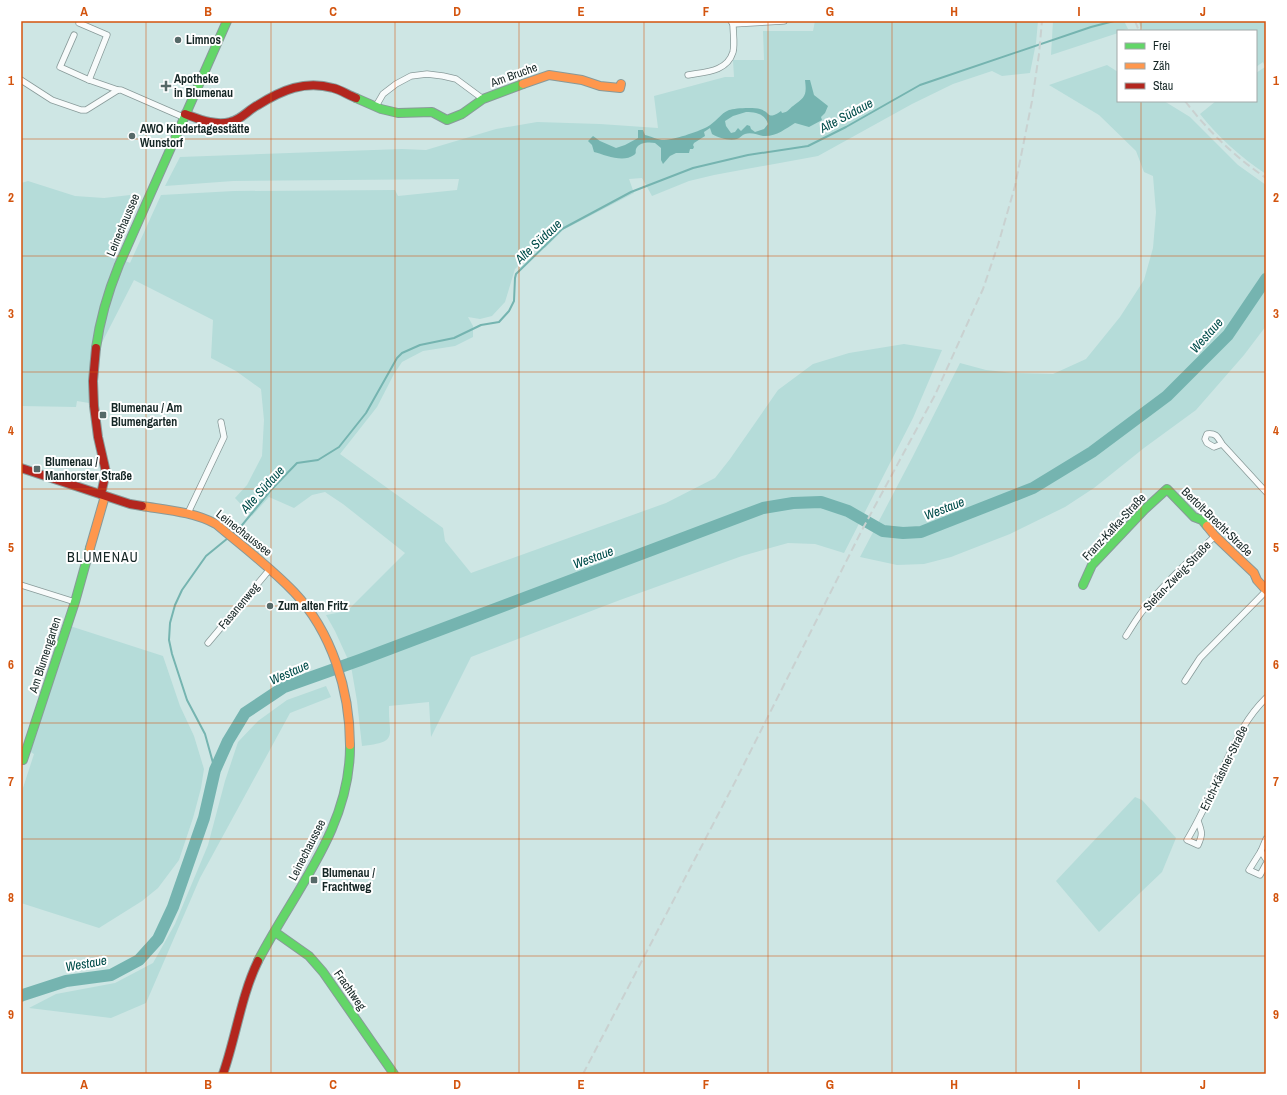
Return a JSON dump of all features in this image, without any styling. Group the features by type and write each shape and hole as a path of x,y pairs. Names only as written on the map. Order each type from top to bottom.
{"street":[{"name":"Leinechaussee","path":"224,1074 246,992 257,964 307,878 334,824 342,802 347,781 351,750 350,720 338,669 330,648 317,623 307,607 294,592 270,569 216,524 207,519 188,513 130,504 103,495 106,472 98,437 94,402 95,355 98,332 108,293 184,115 227,21"},
{"path":"688,75 718,70 728,62 733,52 732,23 784,21"},
{"path":"79,23 107,35 89,80"},
{"path":"74,35 60,67 89,80 121,90 184,115"},
{"name":"Am Bruche","path":"376,106 383,94 396,84 411,76 427,74 456,79 483,99"},
{"name":"Am Bruche","path":"184,115 204,121 228,123 237,120 257,105 288,89 310,85 333,88 376,106 398,113 432,112 446,120 462,114 483,99 525,83 550,76 582,80 600,86 620,88 621,84"},
{"path":"21,80 52,100 84,111 118,90"},
{"path":"188,513 224,437 221,422"},
{"path":"1222,444 1266,492"},
{"path":"21,468 103,495"},
{"name":"Bertolt-Brecht-Straße","path":"1167,489 1194,517 1202,520 1215,536 1254,574 1256,580 1266,590"},
{"name":"Franz-Kafka-Straße","path":"1083,585 1092,565 1144,510 1167,489"},
{"name":"Am Blumengarten","path":"23,760 75,602 103,495"},
{"name":"Stefan-Zweig-Straße","path":"1126,636 1158,593 1215,536"},
{"name":"Fasanenweg","path":"208,643 270,569"},
{"path":"21,585 75,602"},
{"path":"1185,681 1200,658 1266,590"},
{"name":"Erich-Kästner-Straße","path":"1198,821 1240,732 1254,710 1266,698"},
{"path":"1266,839 1261,851 1249,870 1260,876 1266,864"},
{"path":"1261,851 1266,859"},
{"name":"Frachtweg","path":"275,932 309,956 324,972 394,1074"}],"shaded area":[{"path":"815,21 1038,21 1036,43 1030,73 1002,76 992,71 953,84 912,104 818,156 689,181 652,196 642,178 629,179 634,193 563,230 545,248 541,245 515,269 505,302 492,316 480,319 468,317 473,326 473,337 455,346 423,351 402,362 377,407 340,454 443,528 445,541 471,573 666,503 715,478 778,390 813,364 849,353 904,344 942,350 913,418 844,553 815,544 788,543 742,556 620,600 471,657 431,737 429,702 389,706 390,731 387,739 382,742 362,746 351,666 326,615 347,611 405,553 343,504 325,492 312,495 294,508 269,497 252,516 235,498 247,485 262,456 264,420 261,389 236,371 211,358 213,320 134,280 90,366 89,403 77,401 76,407 21,406 21,183 28,181 75,196 104,198 130,195 141,197 115,256 130,263 161,195 234,191 395,190 398,196 457,190 459,179 233,181 165,186 180,157 402,149 426,150 496,129 537,122 658,128 654,96 725,77 734,77 733,60 764,60 763,31 813,31"},
{"path":"1053,21 1124,21 1128,29 1117,30 1117,33 1051,55"},
{"path":"1138,21 1266,21 1266,174 1231,147 1214,131 1200,114 1215,102 1257,102 1257,72 1265,67 1263,62 1257,66 1257,30 1142,30"},
{"path":"1107,65 1117,71 1117,102 1166,102 1190,117 1238,165 1266,185 1266,326 1244,355 1196,410 1144,448 1094,488 1065,507 1010,534 951,557 924,564 897,565 860,557 960,363 986,370 1014,373 1053,374 1086,359 1120,317 1144,280 1153,248 1156,212 1153,176 1144,172 1136,151 1099,115 1049,85"},
{"path":"805,80 810,80 814,95 828,106 825,113 821,117 822,120 809,127 795,123 772,135 763,136 747,133 737,139 731,140 712,134 710,128 704,132 705,136 694,143 693,149 690,149 689,153 676,153 670,156 663,164 661,160 661,148 655,143 639,145 634,155 619,158 594,152 592,145 588,141 593,136 616,148 638,138 638,130 643,130 645,135 661,140 673,139 707,127 726,111 735,109 757,108 763,110 771,116 781,111 782,113 786,112 800,100 804,96 806,85","holes":["746,112 760,114 765,118 768,124 764,129 755,132 750,126 747,125 741,131 738,128 735,132 731,133 726,126 725,121 733,116"]},
{"path":"70,626 163,656 180,706 194,736 204,769 201,788 193,818 179,860 158,888 142,901 99,928 21,903 21,794 34,754 29,751"},
{"path":"326,686 331,697 290,713 200,878 146,1003 111,1018 29,1008 56,994 115,983 153,963 175,924 208,845 225,781 238,742 258,721 287,700"},
{"path":"1135,797 1142,800 1176,838 1162,872 1099,932 1056,881"}],"waterway":[{"name":"Alte Südaue","path":"232,535 238,530 271,490 297,463 318,460 339,447 366,413 397,358 402,353 420,345 454,338 481,325 499,322 509,311 514,301 516,274 562,229 631,192 693,168 748,155 808,146 846,127 920,85 1091,27 1114,21"},
{"name":"Westaue","path":"21,996 66,981 111,975 139,960 158,939 173,907 204,818 215,770 228,741 245,713 284,687 360,660 763,508 793,503 821,502 848,511 883,531 903,533 921,532 1033,488 1092,452 1167,396 1228,335 1266,279"},
{"name":"Alte Südaue","path":"215,770 205,734 187,700 169,640 170,623 175,605 182,590 206,556 228,538"}],"railway":[{"path":"583,1074 735,782 862,530 935,395 983,289 998,245 1015,186 1032,101 1042,21"},
{"path":"1135,21 1139,30"},
{"path":"1186,102 1222,143 1266,178"}],"traffic: fast":[{"path":"96,348 105,306 119,265 227,21"},
{"path":"356,98 381,109 398,113 432,112 447,120 462,114 483,99 523,84"},
{"path":"1083,585 1092,565 1144,510 1167,489 1194,517 1202,520 1207,526"},
{"path":"23,760 75,602 90,548"},
{"path":"258,961 318,858 331,831 341,804 348,775 350,745"},
{"path":"275,932 309,956 323,972 394,1074"}],"traffic: slow":[{"path":"523,84 549,75 582,80 600,86 620,88 621,84"},
{"path":"90,548 105,496"},
{"path":"142,506 190,514 216,524 266,565 294,592 319,625 336,663 347,704 350,745"},
{"path":"1207,526 1215,536 1254,573 1257,580 1266,590"}],"traffic: jam":[{"path":"185,114 213,123 230,122 238,119 254,107 276,95 294,88 313,85 333,88 356,98"},
{"path":"96,348 93,381 94,406 98,437 106,472 101,494"},
{"path":"21,468 130,504 142,506"},
{"path":"223,1074 247,988 258,961"}],"place":[{"name":"Limnos","path":"178,40"},
{"name":"Apotheke in Blumenau","path":"166,86"},
{"name":"AWO Kindertagesstätte Wunstorf","path":"132,136"},
{"name":"Blumenau / Am Blumengarten","path":"103,415"},
{"name":"Blumenau / Manhorster Straße","path":"37,469"},
{"name":"Zum alten Fritz","path":"270,606"},
{"name":"Blumenau / Frachtweg","path":"314,880"}],"district":[{"name":"BLUMENAU","path":"103,557"}]}
